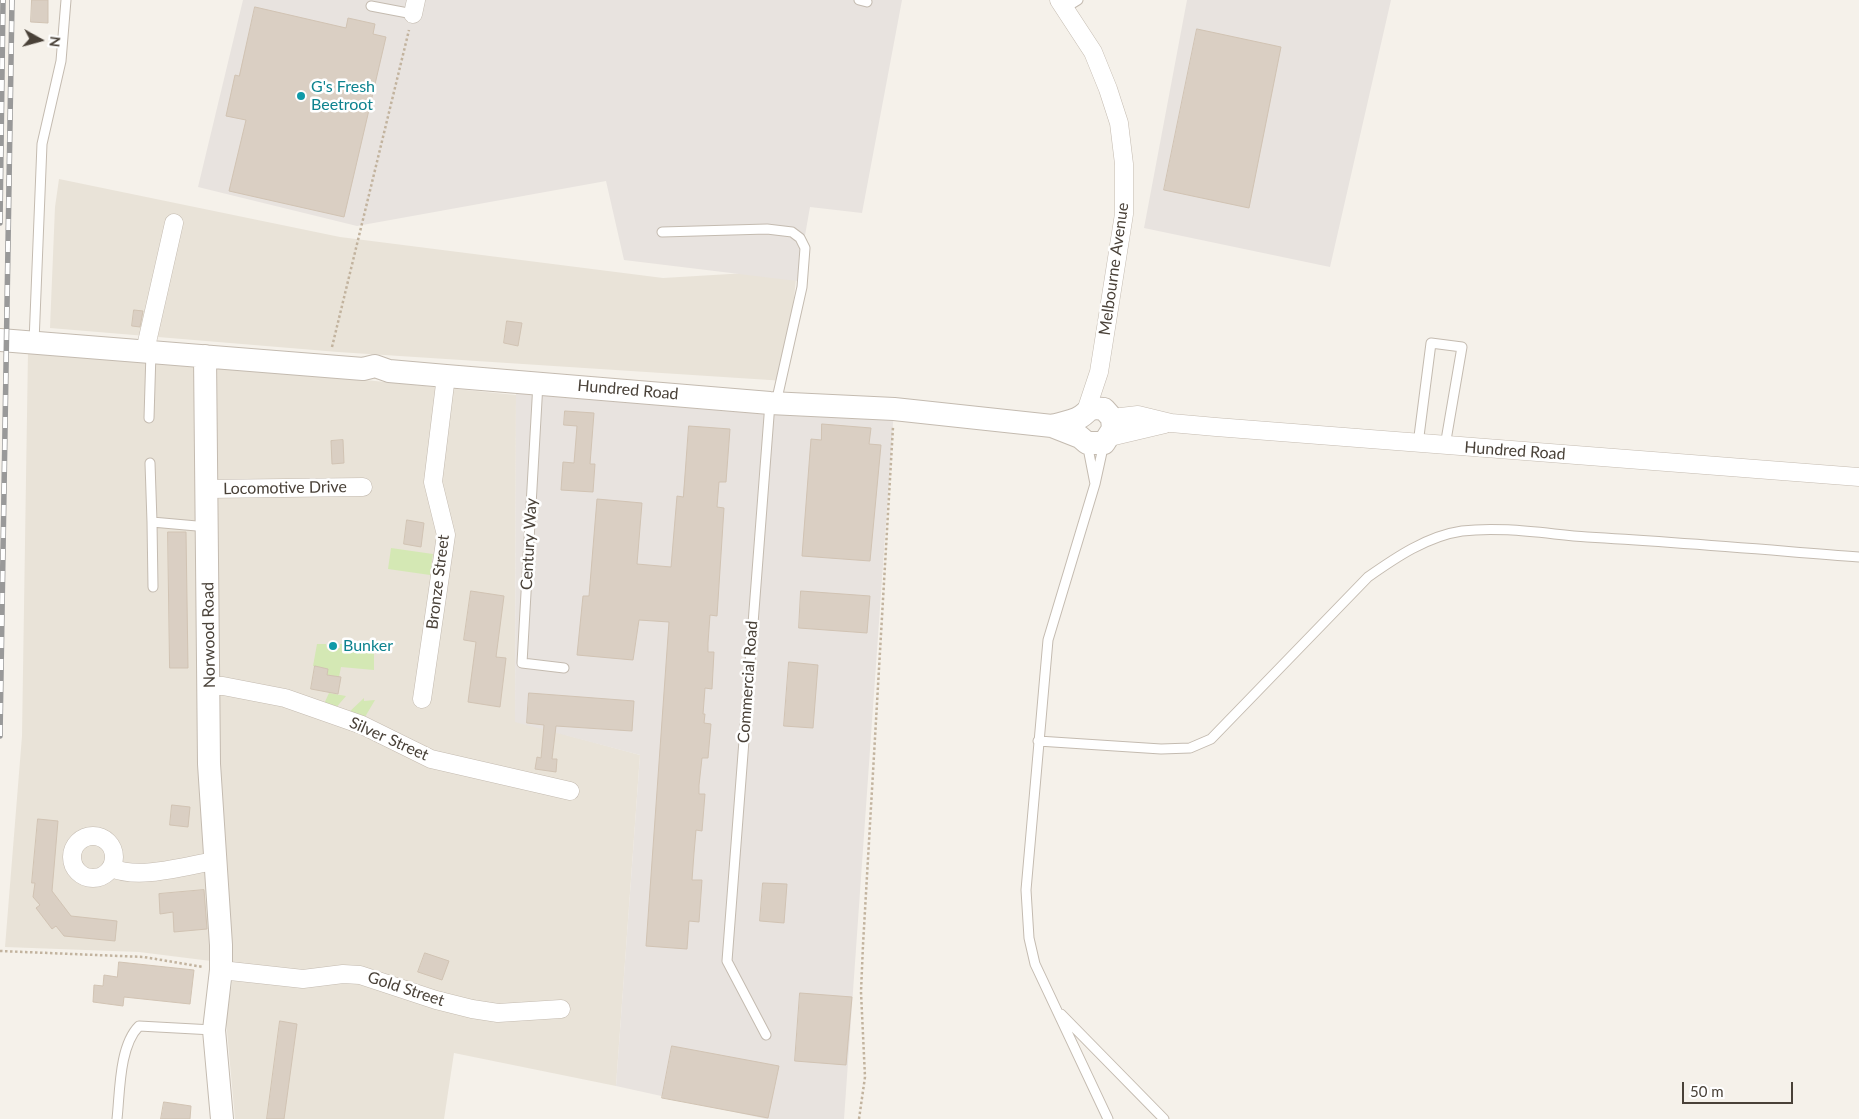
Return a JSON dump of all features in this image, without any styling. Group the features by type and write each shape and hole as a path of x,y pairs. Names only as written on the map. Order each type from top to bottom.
{"street":[{"name":"Melbourne Avenue","path":"1067,3 1093,52 1108,89 1119,123 1124,164 1124,214 1099,372 1095,427"},
{"path":"148,351 174,223"},
{"path":"0,340 205,356"},
{"name":"Hundred Road","path":"205,356 362,369 375,366 389,371 773,403 894,409 1052,426 1095,427 1138,415 1170,423 1418,444 1859,477"},
{"name":"Norwood Road","path":"205,356 210,686 209,764 214,861 219,909 221,970 214,1030 222,1119"},
{"name":"Bronze Street","path":"422,699 446,535 433,482 446,376"},
{"name":"Locomotive Drive","path":"207,489 363,487"},
{"name":"Silver Street","path":"210,686 223,686 285,698 362,725 431,759 570,791"},
{"path":"112,868 122,873 136,874 214,861"},
{"name":"Gold Street","path":"221,970 303,979 360,974 436,1000 472,1009 498,1013 561,1010"}],"lane":[{"path":"34,342 42,144 61,61 66,0"},
{"path":"371,6 415,7"},
{"name":"Commercial Road","path":"662,232 767,229 792,232 800,238 805,248 803,279 773,403 727,961 766,1034"},
{"path":"1418,444 1431,343 1462,347 1444,446"},
{"path":"148,351 149,418"},
{"name":"Century Way","path":"538,383 522,663 564,668"},
{"path":"1095,427 1095,484 1048,640 1026,890 1029,938 1035,964 1108,1119"},
{"path":"1095,427 1095,484"},
{"path":"150,463 152,587"},
{"path":"152,522 208,527"},
{"path":"1038,741 1161,749 1190,748 1211,739 1368,577 1397,557 1424,543 1461,531 1499,531 1678,542 1859,557"},
{"path":"1056,1008 1164,1119"},
{"path":"116,1119 126,1047 131,1034 139,1026 214,1030"}],"path":[{"path":"327,366 415,7"},
{"path":"859,1119 865,1077 861,992 863,945 894,409"},
{"path":"0,951 144,957 221,970"}],"shaded area":[{"path":"243,0 902,0 862,213 810,207 797,281 624,260 606,181 357,226 198,187"},
{"path":"1187,0 1391,0 1330,267 1144,228"},
{"path":"59,179 340,237 663,278 797,270 785,381 338,352 50,328 55,207"},
{"path":"28,351 194,363 516,395 515,721 640,755 616,1086 454,1053 444,1119 235,1119 226,1020 235,964 139,952 5,947 22,736"},
{"path":"516,381 894,409 844,1119 766,1119 616,1086 640,755 515,722"}],"green space":[{"path":"391,548 433,554 430,575 388,569"},
{"path":"317,644 326,644 327,649 340,648 340,644 374,644 374,670 341,667 339,677 327,675 328,669 313,666"},
{"path":"329,693 346,696 334,710 323,706"},
{"path":"364,698 364,701 375,700 362,722 346,715"}],"building":[{"path":"32,0 48,0 48,23 31,22"},
{"name":"G's Fresh Beetroot","path":"255,7 346,28 348,18 375,24 373,34 386,37 344,217 229,191 246,120 226,116 235,75 239,76"},
{"path":"1197,29 1281,47 1249,208 1164,190"},
{"path":"134,310 143,311 140,327 132,326"},
{"path":"507,321 522,323 518,346 504,343"},
{"path":"565,411 594,413 590,464 595,464 593,492 561,490 563,462 574,463 577,426 564,425"},
{"path":"822,424 871,428 869,444 881,445 870,561 802,556 811,439 821,440"},
{"path":"689,426 730,429 726,482 719,482 717,507 724,508 717,616 710,615 708,643 708,652 714,652 712,689 705,688 703,714 705,714 704,723 711,724 708,758 702,758 699,794 705,794 702,831 696,830 692,880 702,880 699,922 689,921 687,949 646,946 669,622 639,620 633,660 577,655 583,596 589,596 597,499 642,503 637,564 671,567 677,496 683,497"},
{"path":"343,440 344,463 332,464 331,441"},
{"path":"407,520 424,523 421,547 404,544"},
{"path":"168,532 186,532 188,668 170,668"},
{"path":"471,591 504,596 496,657 506,658 500,707 468,702 476,642 464,640"},
{"path":"801,591 870,596 867,633 799,628"},
{"path":"789,662 818,665 813,728 784,726"},
{"path":"315,666 328,669 327,675 341,677 338,694 311,689"},
{"path":"529,693 634,701 632,731 556,726 552,759 557,759 556,772 535,769 537,757 541,758 544,725 527,723"},
{"path":"172,805 190,807 188,827 170,825"},
{"path":"38,819 58,821 52,891 71,916 117,921 115,941 64,936 56,926 52,929 36,908 40,905 33,897 35,883 32,883"},
{"path":"763,883 787,884 784,923 760,921"},
{"path":"204,890 207,929 174,932 173,912 160,914 159,894"},
{"path":"425,953 449,961 442,980 418,972"},
{"path":"119,962 194,970 190,1004 124,997 123,1006 93,1002 94,985 103,986 104,975 117,977"},
{"path":"800,993 852,997 846,1065 795,1061"},
{"path":"280,1021 297,1024 284,1119 267,1119"},
{"path":"672,1046 779,1066 768,1118 662,1098"},
{"path":"164,1102 191,1106 190,1119 161,1119"}],"railway":[{"path":"0,223 3,0"},
{"path":"0,736 12,0"}],"place":[{"name":"G's Fresh Beetroot","path":"301,96"},
{"name":"Bunker","path":"333,646"}]}
